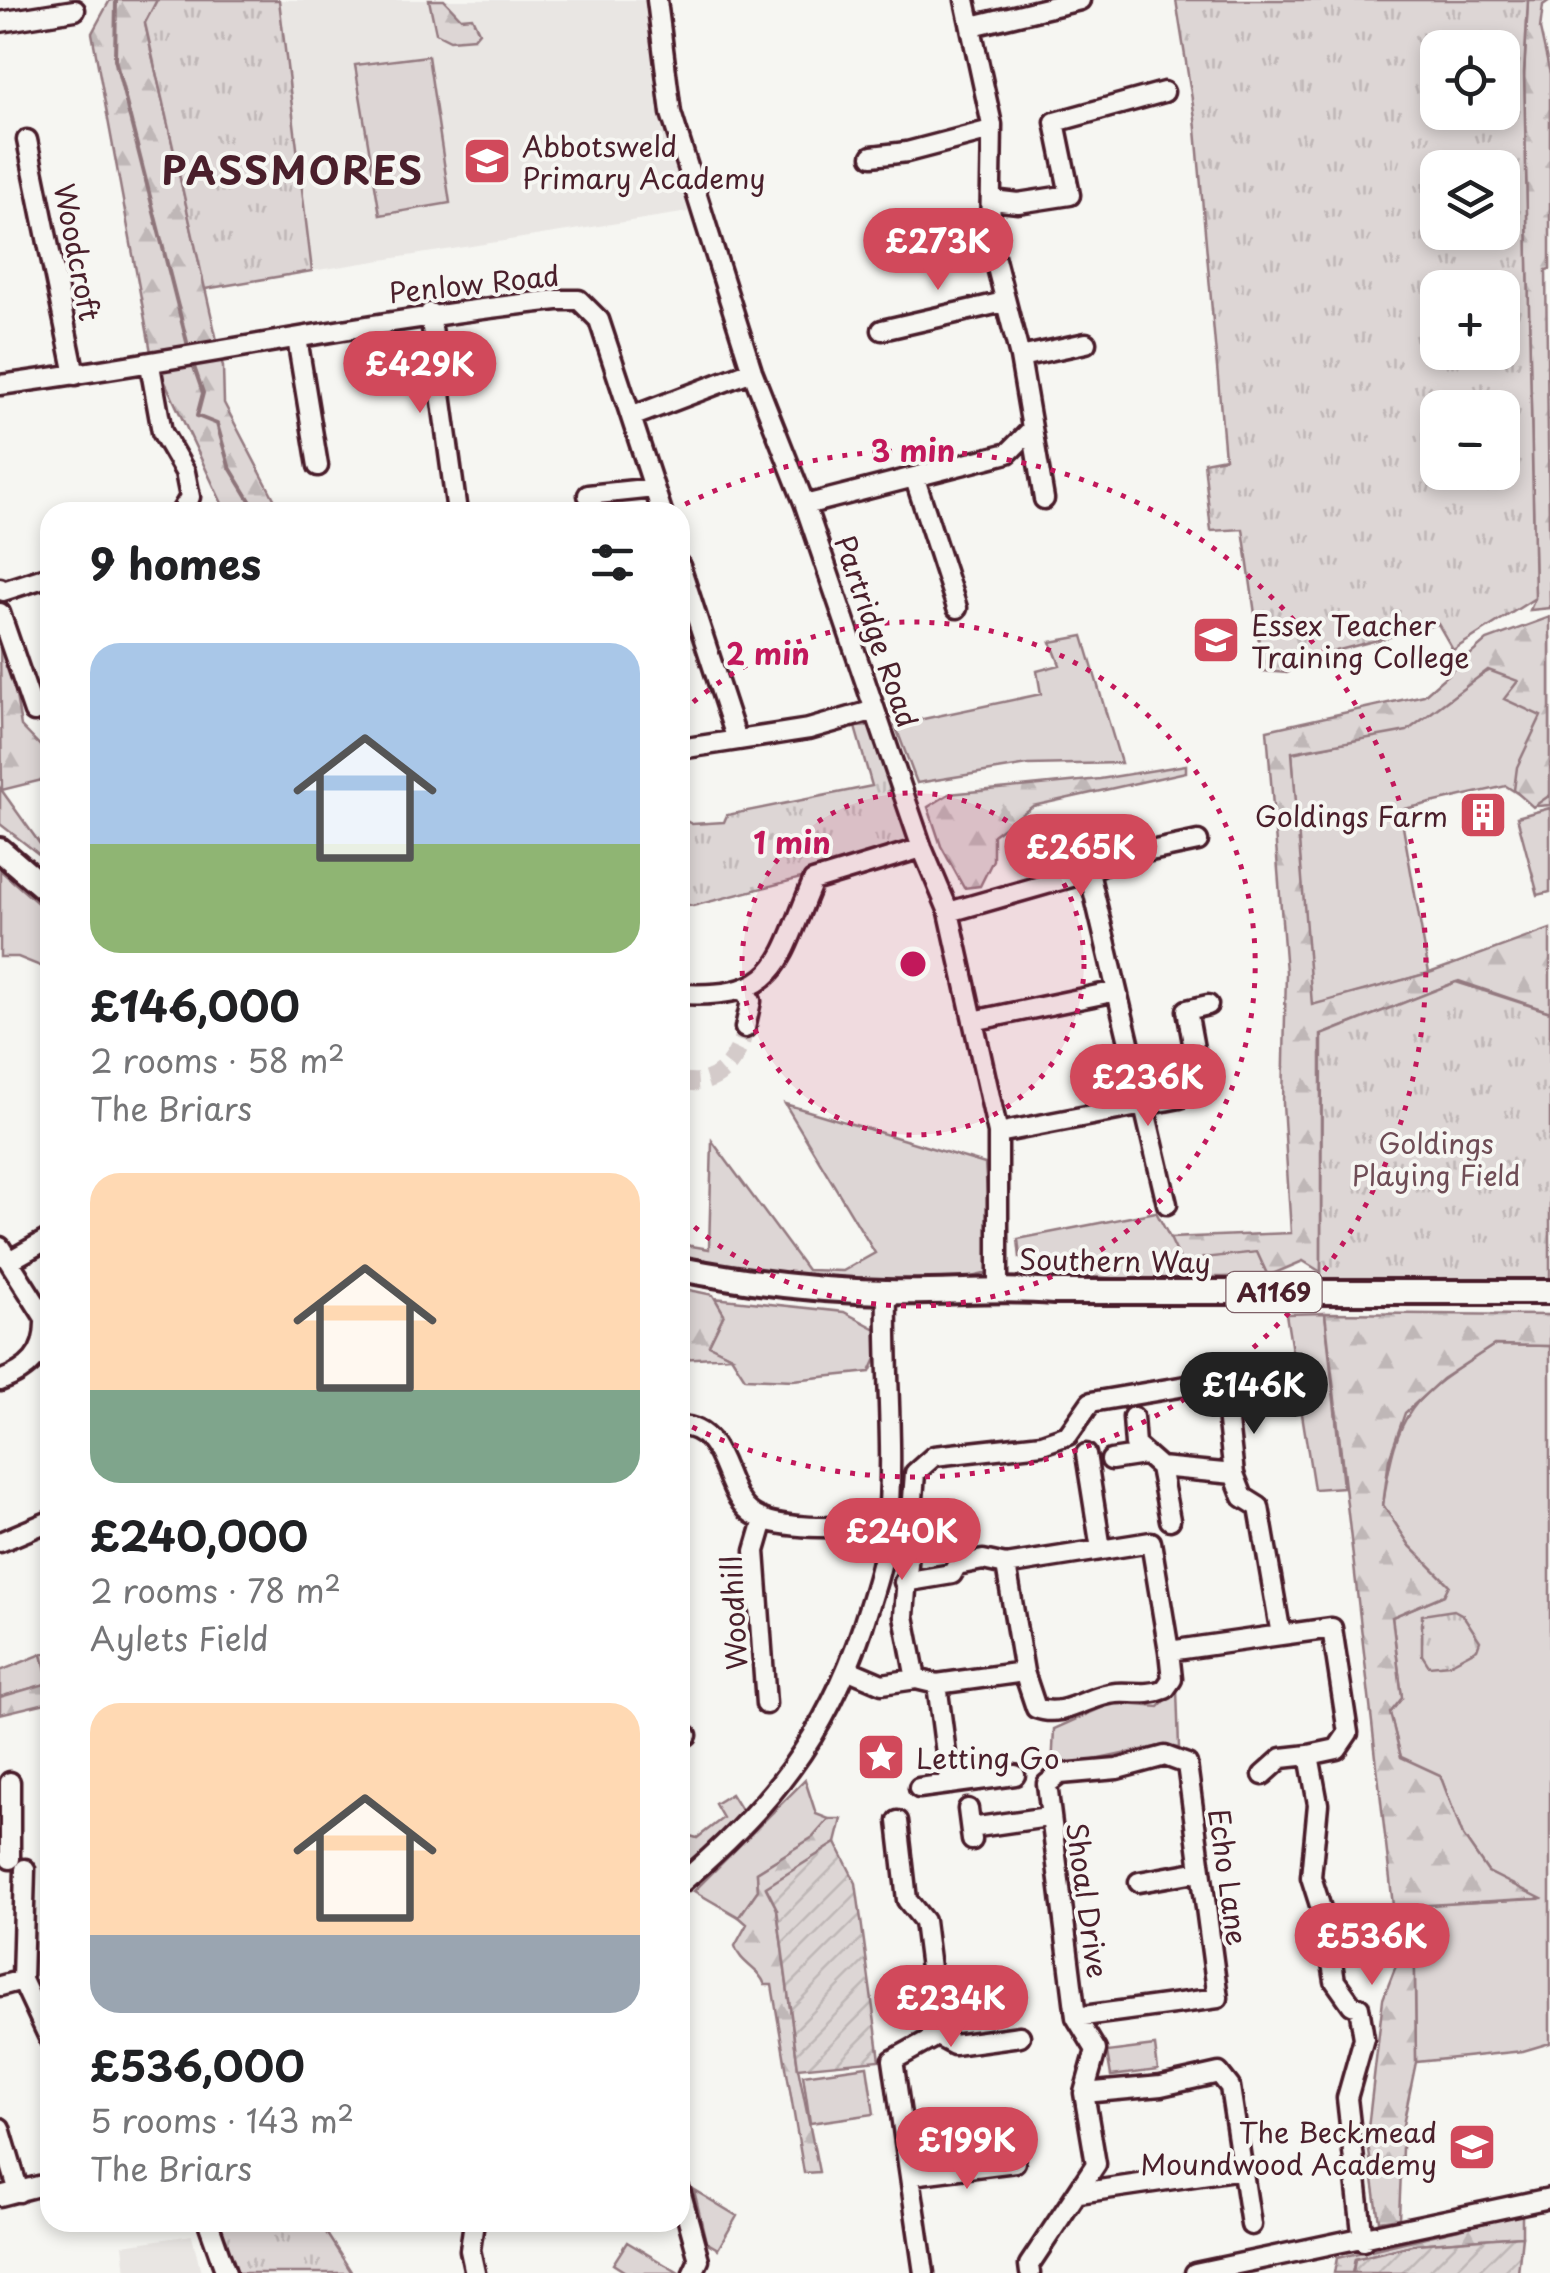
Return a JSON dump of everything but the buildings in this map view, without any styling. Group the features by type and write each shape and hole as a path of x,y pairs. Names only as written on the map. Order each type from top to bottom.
{"main road":[{"path":"0,850 40,884"},
{"name":"Southern Way","path":"690,1270 801,1287 887,1292 998,1287 1054,1292 1550,1292"}],"street":[{"name":"Partridge Road","path":"656,0 671,112 752,371 805,504 922,848 950,912 998,1133 998,1287"},
{"path":"964,0 991,130 990,240 1020,357 1029,432 1044,499"},
{"path":"972,26 1080,0"},
{"path":"0,22 74,10"},
{"path":"992,200 1018,204 1070,196 1055,122 1164,92"},
{"path":"872,156 907,152 991,130"},
{"name":"Woodcroft","path":"28,140 75,375"},
{"name":"Penlow Road","path":"0,385 150,365 430,313 579,300 599,320 659,502"},
{"path":"882,330 1004,302"},
{"path":"430,313 456,502"},
{"path":"297,338 318,466"},
{"path":"1020,357 1086,342"},
{"path":"150,365 162,432 185,472 190,497 187,502"},
{"path":"631,417 752,371"},
{"path":"805,504 1008,453 1029,432"},
{"path":"915,478 958,608"},
{"path":"588,495 654,488"},
{"path":"34,712 1,600 40,581"},
{"path":"690,597 737,740"},
{"path":"690,747 809,728 875,710"},
{"path":"950,912 1089,872 1117,858 1198,841"},
{"path":"690,995 715,996 744,990 770,976 814,882 922,848"},
{"path":"1089,872 1167,1204"},
{"path":"744,990 751,1001 745,1028"},
{"path":"973,1022 1117,991"},
{"path":"998,1133 1180,1098 1199,1076 1187,1010 1208,1005"},
{"path":"40,1241 4,1254 40,1312"},
{"path":"690,1875 766,1804 826,1717 849,1670 879,1577 888,1526 887,1292"},
{"path":"0,1381 28,1369 40,1351"},
{"path":"916,1679 904,1616 904,1582 915,1473 934,1456 1042,1444 1068,1435 1092,1402 1257,1374"},
{"path":"1226,1405 1234,1474 1243,1496 1258,1507 1281,1635"},
{"path":"1133,1417 1135,1445 1160,1467 1234,1474"},
{"name":"Woodhill","path":"690,1430 706,1436 744,1506 764,1520 888,1526"},
{"path":"1086,1454 1101,1549"},
{"path":"1111,1460 1144,1456"},
{"path":"1160,1467 1170,1520"},
{"name":"Woodhill","path":"764,1520 754,1552 766,1704"},
{"path":"0,1542 40,1525"},
{"path":"904,1582 952,1574 957,1564 983,1560 1006,1565 1151,1542 1172,1679 1165,1689 1142,1695 1113,1693 1058,1712 1036,1708 1024,1672 1006,1565"},
{"path":"1169,1651 1332,1628 1348,1733 1337,1749 1282,1758 1263,1775"},
{"path":"849,1670 882,1684 916,1679 937,1684 1024,1672"},
{"path":"937,1684 950,1784"},
{"path":"1309,1755 1318,1804 1311,1878 1325,1921 1335,1981 1352,2005 1359,2007 1364,2020 1347,2098 1363,2241"},
{"name":"Shoal Drive","path":"1084,2093 1096,2050 1076,2017 1044,1790 1060,1774 1117,1770 1165,1756 1186,1764"},
{"name":"Echo Lane","path":"1076,2017 1218,1998 1186,1764"},
{"path":"919,1788 1015,1775"},
{"path":"13,1782 22,1980 40,2019"},
{"path":"970,1826 1048,1817"},
{"path":"898,1821 907,1900 924,1920 936,2016 932,2033 920,2046 893,2060 924,2273"},
{"path":"1139,1882 1201,1871"},
{"path":"0,1986 22,1980"},
{"path":"932,2033 954,2045 1020,2036"},
{"path":"1030,2273 1029,2265 1096,2164 1084,2093 1161,2086 1204,2073 1219,2073 1230,2087 1250,2225"},
{"path":"0,2128 9,2194 40,2186"},
{"path":"912,2175 1015,2162"},
{"path":"1079,2193 1242,2169"},
{"path":"1196,2273 1303,2254 1550,2198"},
{"path":"690,2227 699,2260 693,2273"},
{"path":"212,2232 226,2273"},
{"path":"473,2232 470,2250 475,2273"},
{"path":"1303,2254 1305,2273"}],"shaded area":[{"name":"Abbotsweld Primary Academy","path":"279,0 647,0 663,111 688,212 312,271"},
{"path":"192,2235 201,2273 126,2273 123,2245"}],"green space":[{"path":"110,0 157,0 145,24 223,367 224,403 276,502 221,502 151,352 92,33"},
{"path":"157,0 279,0 312,271 205,289 145,23"},
{"path":"429,0 444,0 461,18 472,17 479,32 474,38 450,40 436,33"},
{"path":"1176,0 1528,0 1524,73 1535,598 1453,650 1438,624 1313,657 1287,673 1263,671 1243,529 1211,531 1204,462 1225,458 1195,118"},
{"path":"1528,0 1550,0 1543,5 1540,29 1550,74 1550,269 1546,270 1550,608 1530,610 1535,598 1524,77"},
{"path":"428,56 450,203 380,215 355,65"},
{"path":"1550,617 1550,795 1533,807 1514,790 1517,767 1541,716 1504,699 1518,681 1488,670 1407,731 1292,752 1312,1005 1432,972 1550,929 1550,1012 1459,981 1321,1035 1321,1272 1303,1261 1268,1276 1257,1252 1203,1258 1207,1268 1186,1272 1170,1238 1291,1233 1283,1103 1286,972 1267,730 1424,695 1487,640"},
{"path":"1083,636 1121,763 1028,765 917,783 895,725 1041,694 1037,671 1060,665 1051,642"},
{"path":"1550,638 1550,805 1537,806 1506,786 1400,810 1429,973 1311,1006 1292,753 1403,730 1476,678"},
{"path":"0,643 9,653 21,726 40,746 40,780 2,790"},
{"path":"871,726 910,838 898,853 690,905 690,823 724,822 727,815 872,786 855,727"},
{"path":"1186,765 1186,772 1033,806 993,835 993,860 980,886 964,888 941,846 928,807 949,794 1100,779"},
{"path":"0,788 40,844 40,855 0,824"},
{"path":"1550,808 1550,892 1538,895 1517,817"},
{"path":"0,870 40,905 40,966 18,957 0,957"},
{"name":"Goldings Playing Field","path":"1456,982 1550,1012 1550,1282 1321,1282 1322,1035"},
{"path":"785,1104 985,1164 993,1272 906,1292 690,1260 690,1246 709,1249 712,1141 807,1270 843,1271 875,1253"},
{"path":"1156,1212 1170,1238 1207,1267 1202,1258 1257,1251 1268,1276 1103,1277 1042,1268 1020,1258 1018,1239"},
{"path":"690,1290 713,1295 724,1314 709,1345 731,1356 690,1358"},
{"path":"714,1298 844,1312 876,1329 878,1354 870,1372 793,1380 745,1378 731,1356 708,1345 724,1314"},
{"path":"1325,1313 1343,1487 1314,1489 1286,1314"},
{"path":"1325,1313 1550,1315 1550,1346 1494,1345 1442,1379 1405,1413 1389,1459 1383,1505 1410,1546 1449,1585 1444,1595 1392,1617 1402,1698 1390,1713 1401,1757 1440,1775 1463,1836 1488,1872 1540,1898 1414,1906 1416,2062 1403,2125 1399,2218 1379,2221 1367,2137 1383,1999 1399,1958"},
{"path":"1494,1345 1550,1346 1550,2043 1523,2051 1416,2062 1414,1905 1537,1899 1488,1872 1463,1836 1440,1776 1401,1758 1390,1713 1402,1698 1392,1617 1444,1595 1447,1583 1410,1546 1383,1505 1395,1446 1413,1408 1427,1393"},
{"path":"1454,1610 1463,1615 1480,1641 1477,1649 1449,1664 1429,1666 1422,1655 1422,1615"},
{"path":"40,1655 40,1686 0,1697 0,1671"},
{"path":"40,1686 40,1704 0,1714 0,1697"},
{"path":"1177,1689 1179,1748 1160,1746 1052,1769 1054,1729 1112,1703 1159,1707"},
{"path":"805,1780 816,1814 829,1819 814,1837 757,1872 758,1890 739,1917 694,1891"},
{"path":"731,1794 744,1815 690,1861 690,1836 697,1838 723,1818 715,1804"},
{"path":"829,1819 842,1819 836,1843 766,1888 777,1909 798,2068 819,2172 804,2173 772,1985 765,1985 735,1946 747,1924 739,1917 758,1890 757,1872 813,1837"},
{"path":"836,1843 856,1883 880,2060 798,2068 777,1909 766,1887"},
{"path":"1155,2046 1158,2070 1111,2076 1107,2052"},
{"path":"867,2066 874,2114 810,2123 803,2075"},
{"path":"694,2190 737,2216 718,2249 706,2242"},
{"path":"1522,2214 1522,2236 1416,2244 1355,2259 1352,2273 1334,2273 1337,2258"},
{"path":"221,2232 326,2232 352,2273 234,2273"},
{"path":"1522,2236 1518,2273 1353,2273 1355,2259 1416,2244"},
{"path":"627,2242 679,2273 627,2273 613,2264"}],"waterway":[{"path":"116,0 115,59 189,350"},
{"path":"193,364 203,393 197,416 217,424 229,466 251,502"}],"tunnel":[{"path":"690,1082 704,1081 724,1070 737,1051 745,1028"}],"place":[{"name":"Abbotsweld Primary Academy","path":"487,161"},
{"name":"Essex Teacher Training College","path":"1216,640"},
{"name":"Goldings Farm","path":"1483,815"},
{"name":"Letting Go","path":"881,1757"},
{"name":"The Beckmead Moundwood Academy","path":"1472,2147"}],"district":[{"name":"PASSMORES","path":"293,169"}]}
